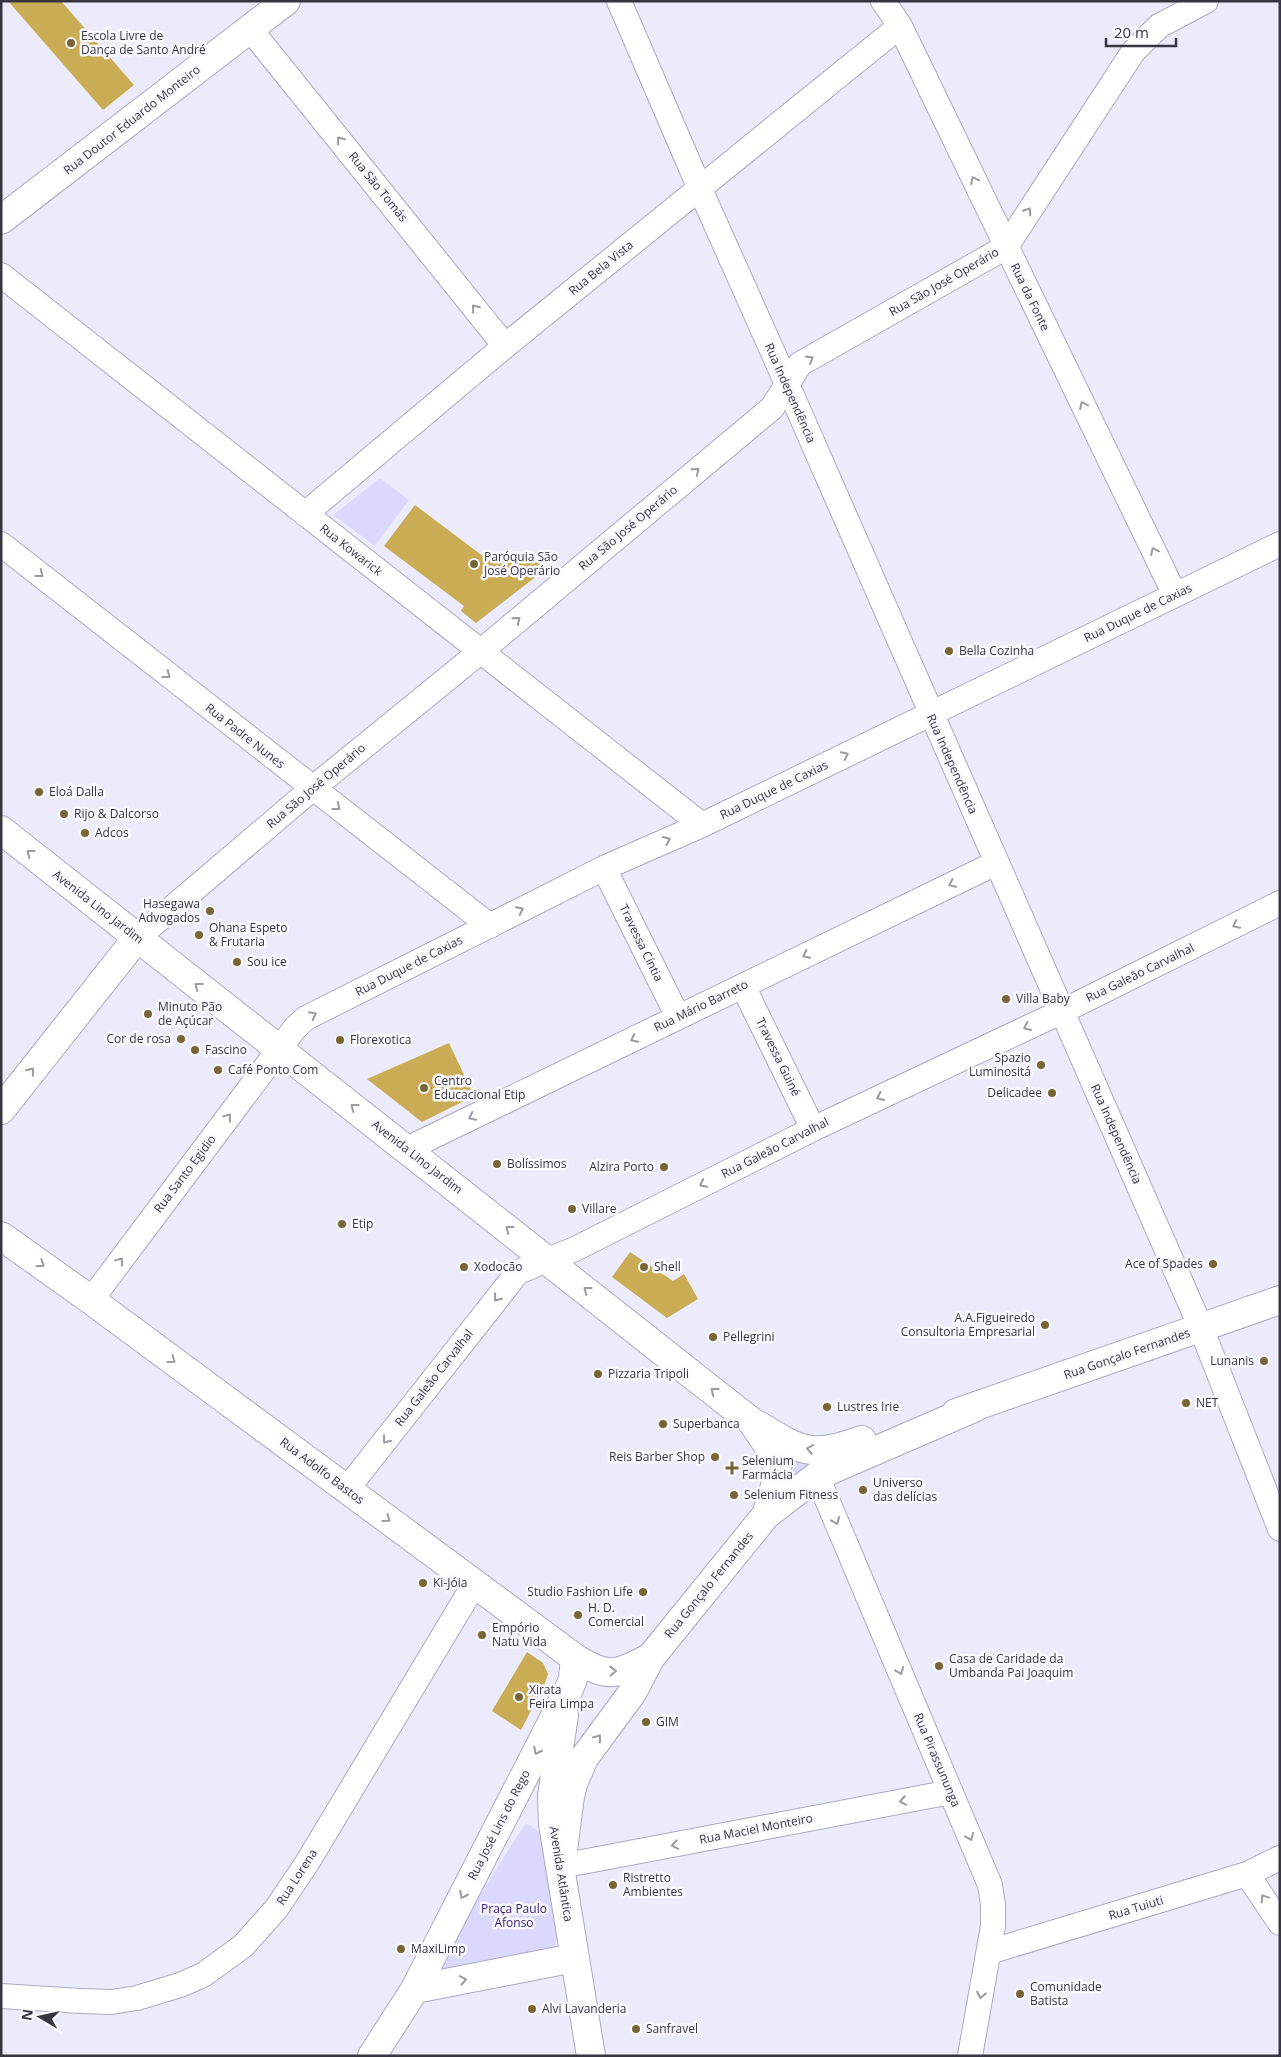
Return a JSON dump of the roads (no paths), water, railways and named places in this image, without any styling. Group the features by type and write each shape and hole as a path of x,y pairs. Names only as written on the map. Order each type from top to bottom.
{"main road":[{"name":"Rua Doutor Eduardo Monteiro","path":"1,220 286,1"},
{"name":"Avenida Lino Jardim","path":"1,830 548,1259 752,1422 771,1448 777,1465 776,1483 766,1515"},
{"name":"Rua São José Operário","path":"1,1110 137,938"},
{"name":"Rua Adolfo Bastos","path":"1,1236 91,1300 575,1658 598,1670 611,1672 629,1669 651,1657"},
{"name":"Rua Gonçalo Fernandes","path":"561,1866 570,1796 578,1769 591,1746 632,1693 651,1657 766,1515 817,1476 974,1408 1280,1300"},
{"name":"Rua Gonçalo Fernandes","path":"752,1422 793,1445 822,1452 834,1450 884,1432 974,1408"},
{"name":"Rua José Lins do Rego","path":"372,2056 415,1990 568,1691 573,1679 575,1658"},
{"name":"Avenida Atlântica","path":"568,1691 552,1796 554,1840 561,1866 590,2056"},
{"path":"415,1990 574,1958"}],"street":[{"name":"Rua Independência","path":"619,1 930,714 1063,1011 1200,1328 1280,1529"},
{"name":"Rua da Fonte","path":"883,1 900,26 1175,595"},
{"name":"Rua São José Operário","path":"137,938 313,788 480,652 772,408 800,364 1006,247 1133,52 1159,26 1206,1"},
{"name":"Rua Bela Vista","path":"305,514 505,346 900,26"},
{"name":"Rua São Tomás","path":"250,29 505,346"},
{"name":"Rua Kowarick","path":"1,275 702,825"},
{"name":"Rua Padre Nunes","path":"1,544 490,926"},
{"name":"Rua Duque de Caxias","path":"279,1049 295,1028 306,1018 604,868 702,825 1280,544"},
{"name":"Rua Mário Barreto","path":"407,1149 996,863"},
{"name":"Travessa Cíntia","path":"604,868 678,1017"},
{"name":"Rua Galeão Carvalhal","path":"347,1489 518,1272 575,1249 813,1129 1063,1011 1280,903"},
{"name":"Travessa Guiné","path":"743,986 813,1129"},
{"name":"Rua Santo Egidio","path":"91,1300 279,1049"},
{"name":"Rua Pirassununga","path":"817,1476 990,1885 993,1919 989,1952 970,2056"},
{"name":"Rua Lorena","path":"1,1996 81,2002 111,2002 138,1998 180,1985 203,1975 243,1946 276,1909 307,1862 475,1583"},
{"name":"Rua Maciel Monteiro","path":"561,1866 951,1792"},
{"name":"Rua Tuiuti","path":"989,1952 1247,1874 1280,1858"},
{"path":"1247,1874 1280,1923"}],"place":[{"name":"Escola Livre de Dança de Santo André","path":"71,43"},
{"name":"Paróquia São José Operário","path":"474,564"},
{"name":"Bella Cozinha","path":"949,651"},
{"name":"Eloá Dalla","path":"39,792"},
{"name":"Rijo & Dalcorso","path":"64,814"},
{"name":"Adcos","path":"85,833"},
{"name":"Hasegawa Advogados","path":"210,911"},
{"name":"Ohana Espeto & Frutaria","path":"199,935"},
{"name":"Sou ice","path":"237,962"},
{"name":"Villa Baby","path":"1006,999"},
{"name":"Minuto Pão de Açúcar","path":"148,1014"},
{"name":"Cor de rosa","path":"181,1039"},
{"name":"Florexotica","path":"340,1040"},
{"name":"Fascino","path":"195,1050"},
{"name":"Spazio Luminositá","path":"1041,1065"},
{"name":"Café Ponto Com","path":"218,1070"},
{"name":"Centro Educacional Etip","path":"424,1088"},
{"name":"Delicadee","path":"1052,1093"},
{"name":"Bolíssimos","path":"497,1164"},
{"name":"Alzira Porto","path":"664,1167"},
{"name":"Villare","path":"572,1209"},
{"name":"Etip","path":"342,1224"},
{"name":"Ace of Spades","path":"1213,1264"},
{"name":"Xodocão","path":"464,1267"},
{"name":"Shell","path":"644,1267"},
{"name":"A.A.Figueiredo Consultoria Empresarial","path":"1045,1325"},
{"name":"Pellegrini","path":"713,1337"},
{"name":"Lunanis","path":"1264,1361"},
{"name":"Pizzaria Tripoli","path":"598,1374"},
{"name":"NET","path":"1186,1403"},
{"name":"Lustres Irie","path":"827,1407"},
{"name":"Superbanca","path":"663,1424"},
{"name":"Reis Barber Shop","path":"715,1457"},
{"name":"Selenium Farmácia","path":"732,1468"},
{"name":"Universo das delícias","path":"863,1490"},
{"name":"Selenium Fitness","path":"734,1495"},
{"name":"Ki-Jóia","path":"423,1583"},
{"name":"Studio Fashion Life","path":"643,1592"},
{"name":"H. D. Comercial","path":"578,1615"},
{"name":"Empório Natu Vida","path":"482,1635"},
{"name":"Casa de Caridade da Umbanda Pai Joaquim","path":"939,1666"},
{"name":"Xirata Feira Limpa","path":"519,1697"},
{"name":"GIM","path":"646,1722"},
{"name":"Ristretto Ambientes","path":"613,1885"},
{"name":"MaxiLimp","path":"401,1949"},
{"name":"Comunidade Batista","path":"1020,1994"},
{"name":"Alvi Lavanderia","path":"532,2009"},
{"name":"Sanfravel","path":"636,2029"}],"park label":[{"name":"Praça Paulo Afonso","path":"514,1916"}]}
